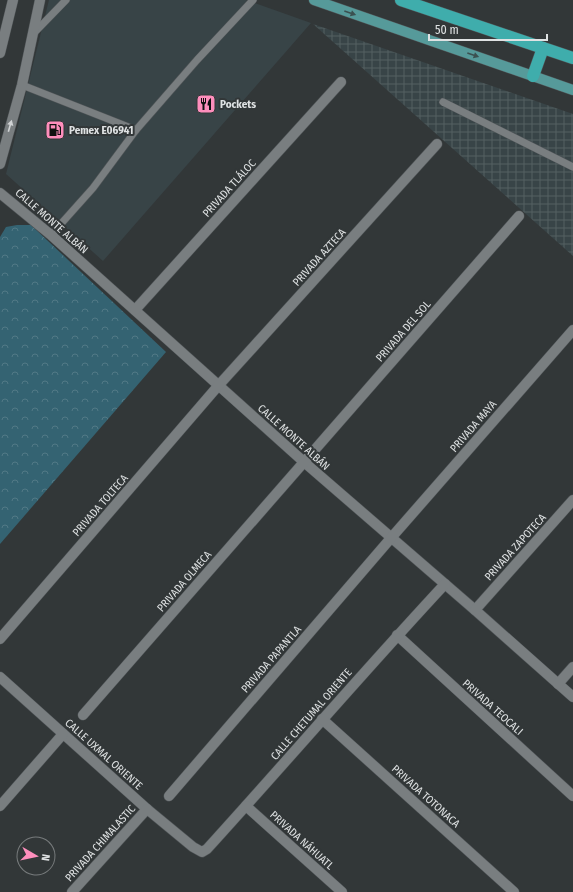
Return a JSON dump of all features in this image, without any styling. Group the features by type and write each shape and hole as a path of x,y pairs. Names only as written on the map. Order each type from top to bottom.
{"highway":[{"path":"401,0 573,58"},
{"path":"533,76 543,48"}],"main road":[{"path":"314,0 573,90"}],"street":[{"path":"0,52 13,0"},
{"path":"0,164 22,85 40,0"},
{"name":"PRIVADA TLÁLOC","path":"135,310 341,82"},
{"name":"PRIVADA AZTECA","path":"218,386 437,144"},
{"name":"CALLE MONTE ALBÁN","path":"0,193 51,235 218,386 573,697"},
{"name":"PRIVADA DEL SOL","path":"304,462 519,216"},
{"name":"PRIVADA MAYA","path":"391,538 573,330"},
{"name":"PRIVADA TOLTECA","path":"0,639 218,386"},
{"name":"PRIVADA OLMECA","path":"83,715 304,462"},
{"name":"PRIVADA ZAPOTECA","path":"475,610 573,500"},
{"name":"PRIVADA PAPANTLA","path":"169,796 391,538"},
{"name":"CALLE CHETUMAL ORIENTE","path":"193,847 202,852 207,849 397,635 445,584"},
{"name":"PRIVADA TEOCALI","path":"397,635 573,796"},
{"path":"558,684 573,667"},
{"name":"CALLE UXMAL ORIENTE","path":"0,678 147,809 193,847"},
{"name":"PRIVADA TOTONACA","path":"322,719 514,892"},
{"path":"0,806 63,734"},
{"name":"PRIVADA NÁHUATL","path":"246,806 342,892"},
{"name":"PRIVADA CHIMALASTIC","path":"72,892 147,809"}],"lane":[{"path":"33,34 66,0"},
{"path":"51,235 93,188 136,130 197,60 253,0"},
{"path":"22,85 136,130"},
{"path":"443,102 573,167"}],"shaded area":[{"path":"49,0 246,0 311,23 103,261 6,174"},
{"path":"313,24 573,114 573,256"}],"green space":[{"path":"31,225 166,352 0,544 0,237 6,227"}],"place":[{"name":"Pockets","path":"206,104"},
{"name":"Pemex E06941","path":"55,130"}]}
